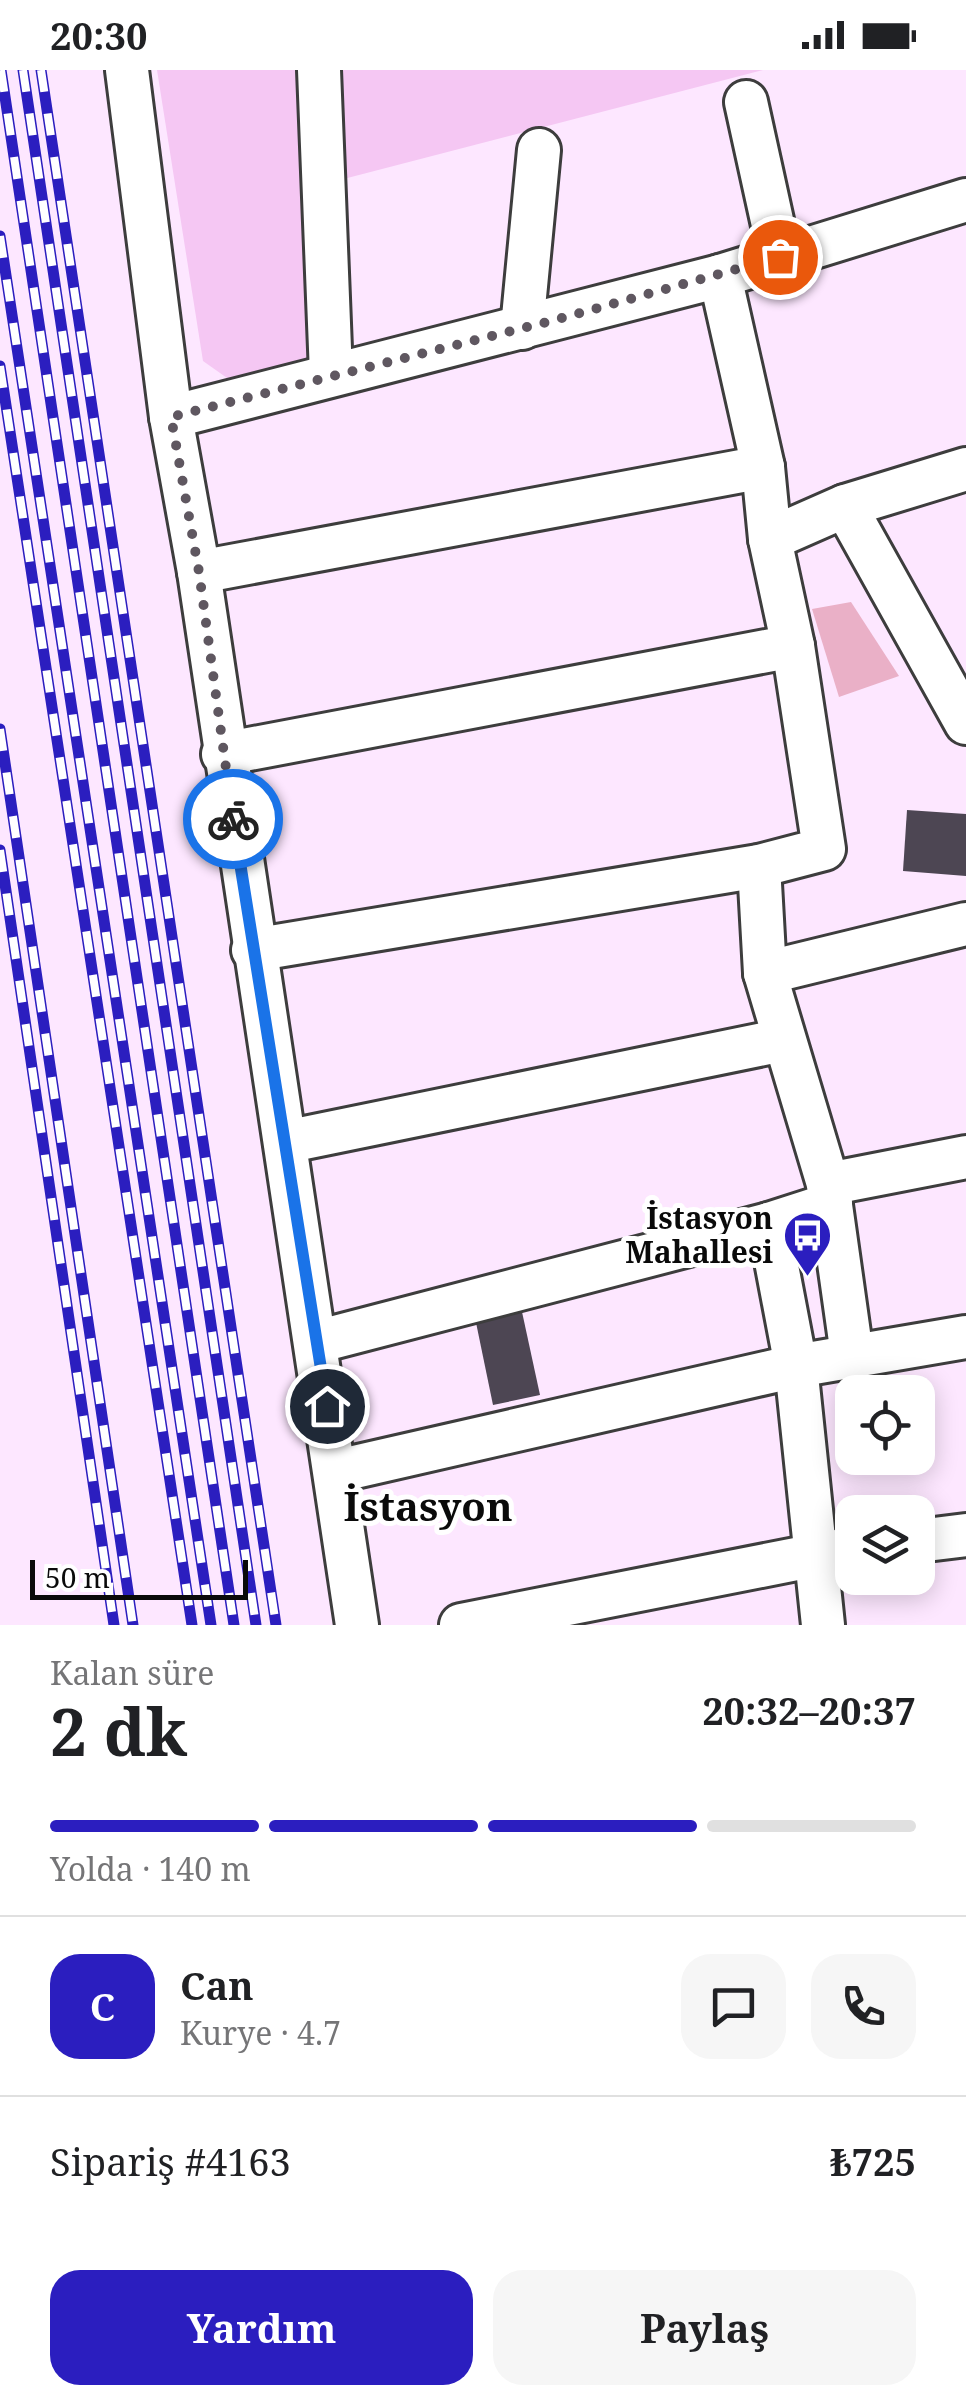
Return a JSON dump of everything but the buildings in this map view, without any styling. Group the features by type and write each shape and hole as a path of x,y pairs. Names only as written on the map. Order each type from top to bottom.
{"street":[{"path":"126,70 171,417 199,572 252,950 337,1470 357,1625"},
{"path":"319,70 331,374"},
{"path":"746,102 780,257"},
{"path":"522,328 539,150"},
{"path":"171,417 720,276 966,200"},
{"path":"252,950 759,866 824,849 793,646 770,539 764,467 720,276"},
{"path":"199,572 764,467"},
{"path":"770,539 846,506 966,469"},
{"path":"846,506 966,720"},
{"path":"224,754 793,646"},
{"path":"759,866 764,973 830,1194 852,1355"},
{"path":"764,973 966,924"},
{"path":"285,1142 783,1040"},
{"path":"316,1342 770,1224 830,1194 966,1157"},
{"path":"770,1224 835,1545"},
{"path":"337,1470 796,1366 966,1337"},
{"path":"935,1538 966,1535"},
{"path":"460,1625 835,1550"},
{"path":"823,1625 835,1556"}],"shaded area":[{"path":"157,70 310,70 317,361 237,385 203,361"},
{"path":"320,70 763,70 332,182"},
{"path":"851,602 899,676 839,697 812,609"}],"railway":[{"path":"1,70 234,1625"},
{"path":"23,70 256,1625"},
{"path":"41,70 276,1625"},
{"path":"0,236 211,1625"},
{"path":"0,366 192,1625"},
{"path":"0,729 133,1625"},
{"path":"0,850 114,1625"}],"way so far":[{"path":"233,819 199,572 171,417 555,320 780,257"}],"place":[{"name":"İstasyon Mahallesi","path":"808,1278"}],"district":[{"name":"İstasyon","path":"428,1507"}],"route":[{"path":"233,819 327,1406"}]}
